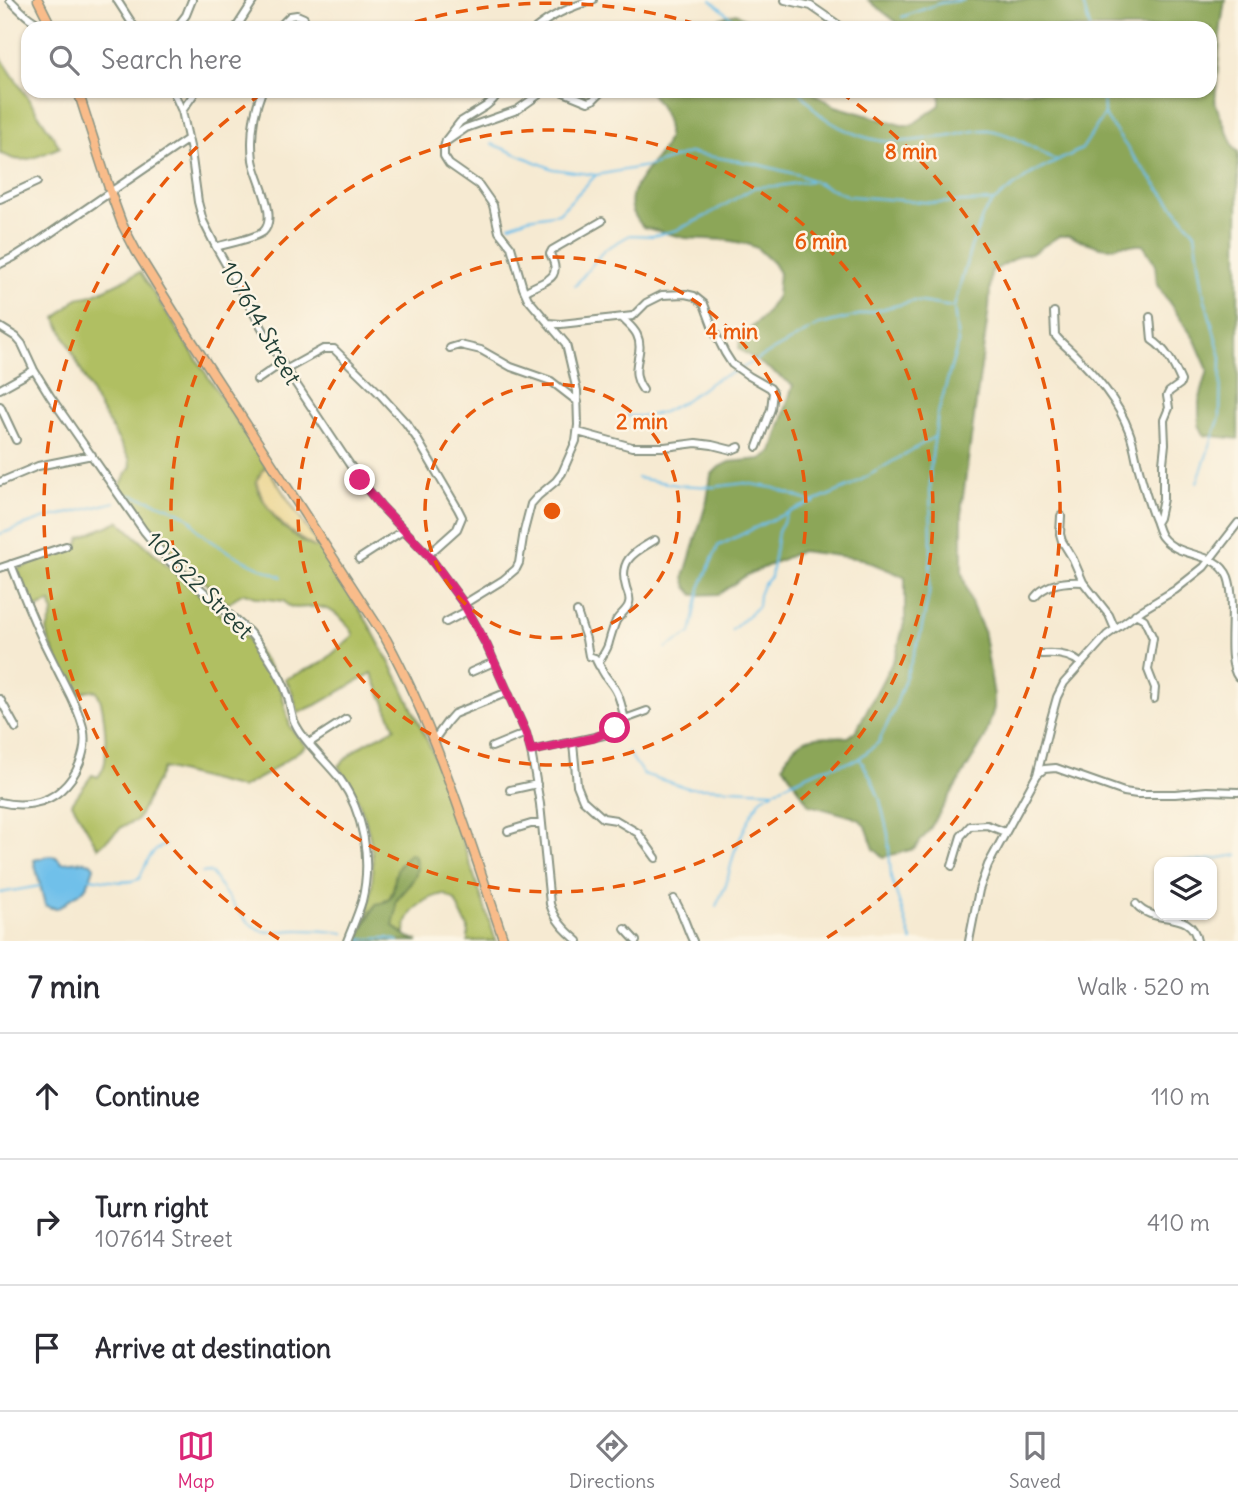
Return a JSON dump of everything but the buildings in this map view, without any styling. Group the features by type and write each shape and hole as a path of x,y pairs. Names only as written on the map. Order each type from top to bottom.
{"main road":[{"path":"38,0 48,21"},
{"path":"80,98 110,191 136,251 386,639 412,688 434,740 504,941"}],"street":[{"path":"10,0 33,21"},
{"path":"117,0 130,21"},
{"path":"181,21 192,0"},
{"path":"240,21 254,0"},
{"path":"572,8 579,0"},
{"path":"545,21 593,0"},
{"path":"785,0 811,6 833,21"},
{"path":"285,21 290,16 297,15 305,21"},
{"name":"107614 Street","path":"176,98 182,111 191,151 198,202 216,247 282,363 360,480 428,555 467,607 494,662 526,733 531,751 550,904 560,924 578,941"},
{"path":"182,111 191,98"},
{"path":"216,247 260,234 268,224 268,210 253,153 254,111 259,98"},
{"path":"446,622 516,569 531,505 559,478 578,432 578,402 566,344 536,310 525,292 511,247 499,232 493,205 473,180 449,164 444,156 445,142 460,122 486,106 493,98"},
{"path":"445,142 466,128 522,107 534,98"},
{"path":"578,98 588,102 595,98"},
{"path":"0,264 33,245 188,139"},
{"path":"0,199 37,182"},
{"path":"525,292 552,276 555,266 550,254 552,250 602,221"},
{"path":"548,323 634,316 646,303 664,295 685,294 701,300 724,353 732,364 774,392 771,409 757,447"},
{"path":"1054,312 1055,335 1102,384 1123,417 1162,537 1181,552 1211,560 1228,576 1235,596 1232,657 1238,677"},
{"path":"1150,317 1152,340 1169,358 1181,381 1167,396 1169,408 1164,421 1163,499 1156,523"},
{"path":"622,318 637,335 639,347 636,378 643,390"},
{"name":"107622 Street","path":"0,327 19,340 50,396 144,531 169,560 258,643 282,680 296,726 348,792 364,838 366,871 363,898 347,941"},
{"path":"450,348 460,345 481,350 511,367 551,381 578,402"},
{"path":"287,369 323,349 334,349 406,423 461,517 457,529 428,555"},
{"path":"257,380 282,363"},
{"path":"0,389 34,370"},
{"path":"0,406 16,440"},
{"path":"578,432 632,447 696,443 732,450 739,447"},
{"path":"0,482 38,467 92,456"},
{"path":"1061,516 1061,538 1083,582 1109,615 1115,629"},
{"path":"1037,775 1057,697 1064,683 1107,635 1191,579 1211,560 1238,523"},
{"path":"359,558 404,530"},
{"path":"599,667 617,621 629,605 624,581 626,563 636,550 655,540"},
{"path":"0,568 66,546"},
{"path":"0,802 19,805 33,803 60,792 77,769 85,740 78,711 44,643 11,564"},
{"path":"1035,597 1042,589 1052,585 1083,582"},
{"path":"577,612 589,656 595,658 616,690 625,719"},
{"path":"1135,614 1144,620 1153,638 1148,670 1155,688 1154,699"},
{"path":"1042,654 1071,657 1080,663"},
{"path":"471,672 494,662"},
{"path":"434,740 454,714 508,692"},
{"path":"0,699 16,728"},
{"path":"531,751 604,735 625,719 647,711"},
{"path":"309,743 346,719"},
{"path":"492,747 526,733"},
{"path":"573,743 577,785 583,800 603,818 616,820 638,833 656,858"},
{"path":"969,941 979,890 988,865 1041,770 1056,768 1137,794 1238,792"},
{"path":"510,790 537,784"},
{"path":"508,831 531,824 542,824"},
{"path":"952,866 961,836 970,826 988,825 1005,832"},
{"path":"674,899 693,941"},
{"path":"1136,904 1150,915 1188,923 1194,929 1197,941"},
{"path":"625,929 636,941"}],"green space":[{"path":"868,0 1225,0 1217,77 1217,21 895,21"},
{"path":"736,13 747,21 712,21"},
{"path":"0,56 21,88 21,98 28,98 60,147 23,160 0,154"},
{"path":"654,98 822,98 835,106 901,125 912,125 940,105 940,98 1215,98 1215,103 1238,152 1238,439 1204,435 1199,425 1199,402 1208,370 1195,340 1157,285 1155,263 1143,245 1100,247 1069,236 1059,236 1031,254 1021,255 991,272 989,308 962,504 962,573 983,629 994,708 985,738 928,832 914,849 883,857 874,849 867,829 860,820 809,805 783,765 789,754 802,741 818,737 849,737 857,729 896,655 905,619 905,577 862,559 801,551 747,575 719,594 694,595 687,587 684,577 707,501 711,475 729,462 761,459 772,452 793,385 739,349 740,338 764,316 777,296 779,273 773,263 757,248 747,244 685,238 643,227 632,208 632,198 635,188 663,149 667,139 666,119"},
{"path":"140,272 266,466 258,477 259,493 282,526 303,542 321,550 368,623 399,680 433,753 496,941 468,941 468,928 455,901 444,894 430,898 412,912 405,934 393,926 396,901 411,884 396,873 390,897 371,911 362,930 372,887 371,845 360,805 338,766 359,747 395,728 372,673 298,713 292,691 285,679 322,663 354,635 340,617 320,607 295,608 284,601 244,593 228,604 153,533 119,487 131,466 129,458 94,398 56,318 78,298 93,295"},
{"path":"119,521 250,641 275,675 290,727 306,746 265,775 241,788 163,768 137,820 123,826 98,848 72,803 92,775 98,777 104,766 105,736 99,696 96,691 88,690 74,697 49,641 47,630 53,614 51,602 34,609 17,569 70,550 78,545 80,538"},
{"path":"410,854 414,855 417,869 396,901 393,926 418,941 357,941 376,904 390,898 397,870"}],"sand":[{"path":"266,466 321,550 289,531 266,504 256,481"}],"water":[{"path":"56,857 62,863 91,863 94,867 83,891 55,908 45,905 34,860"}],"waterway":[{"path":"711,0 735,21"},
{"path":"902,17 941,3 964,0"},
{"path":"1082,0 1088,21"},
{"path":"805,98 821,115 840,127 873,139 896,142 988,130 1015,138 1057,161"},
{"path":"716,906 726,885 742,834 762,798 821,769 857,760 878,743 894,710 920,636 929,594 930,470 938,413 958,343 954,307 971,247 983,215 994,201 1031,174 1082,149 1104,115 1103,98"},
{"path":"1105,116 1133,156 1195,233 1204,296 1221,357 1220,417 1197,483"},
{"path":"492,144 553,169 596,175 653,165 689,153 756,164 799,175 848,196 936,203 994,201"},
{"path":"510,225 528,218 559,213 596,175"},
{"path":"575,286 604,250 630,235 653,236 677,230 755,187 810,181"},
{"path":"742,368 819,325 914,301 952,307"},
{"path":"623,416 647,416 663,412 716,379 737,371"},
{"path":"666,648 691,633 700,588 718,546 851,486 934,437"},
{"path":"637,478 678,485 713,487 745,483 774,488 814,503"},
{"path":"129,495 178,512 190,519 199,531 218,545 282,577"},
{"path":"0,534 49,517 115,502"},
{"path":"732,630 758,606 763,585 771,577 778,532 787,514"},
{"path":"628,752 643,774 688,788 774,791"},
{"path":"860,759 880,800 888,834 891,877 912,941"},
{"path":"90,878 121,882 139,879 152,855 165,845"},
{"path":"1217,858 1238,855"},
{"path":"202,873 212,874 241,915 262,931 344,933"},
{"path":"0,893 40,886"},
{"path":"359,939 388,938 398,941"}],"route":[{"path":"360,480 428,555 464,604 487,646 526,733 531,751 594,738 615,728"}]}
